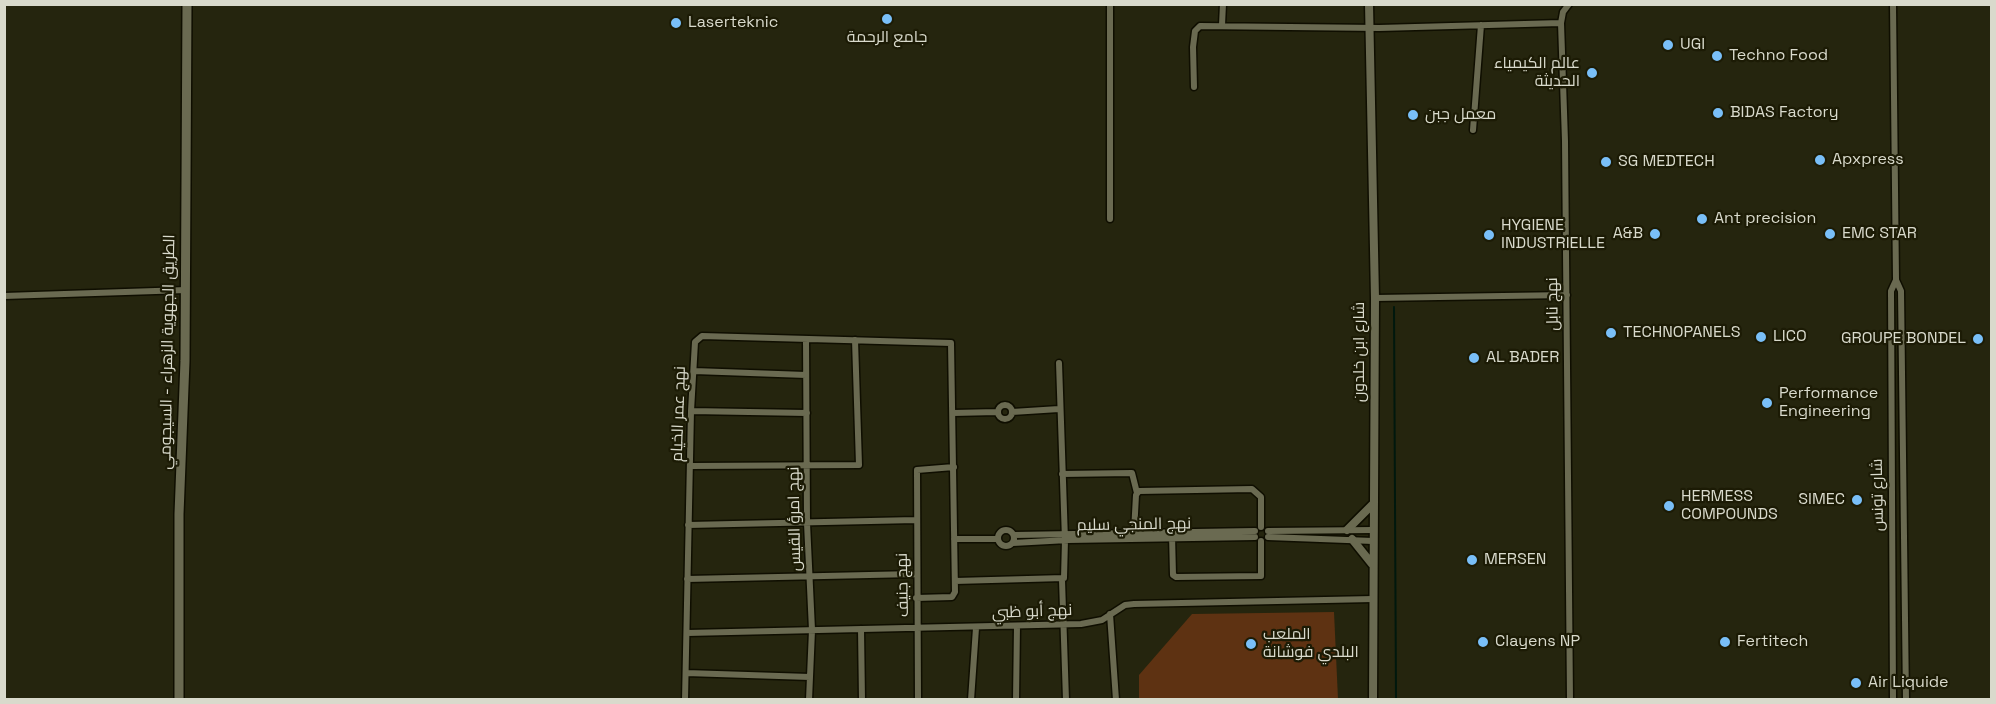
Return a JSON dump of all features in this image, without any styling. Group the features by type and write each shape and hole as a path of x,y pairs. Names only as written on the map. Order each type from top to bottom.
{"main road":[{"name":"الطريق الجهوية الزهراء - السيجومي","path":"179,699 179,514 186,290 187,4"}],"street":[{"path":"1110,4 1110,219"},
{"path":"1222,4 1222,25"},
{"name":"شارع ابن خلدون","path":"1369,4 1375,298 1373,699"},
{"path":"1194,87 1195,31 1200,26 1481,25 1561,20 1569,4"},
{"path":"1893,4 1896,280"},
{"name":"نهج نابل","path":"1561,20 1567,295 1570,699"},
{"path":"1473,130 1481,25"},
{"name":"شارع تونس","path":"1893,699 1892,291 1896,280"},
{"name":"شارع تونس","path":"1896,280 1901,291 1906,699"},
{"path":"4,296 186,290"},
{"path":"1375,298 1567,295"},
{"name":"نهج عمر الخيام","path":"685,699 691,411 695,342 702,336 951,343 953,413"},
{"name":"نهج امرؤ القيس","path":"806,339 807,523 812,630 809,699"},
{"path":"691,466 808,463 859,465 855,340"},
{"path":"1059,363 1065,537 1062,580 1066,699"},
{"path":"694,371 806,375"},
{"path":"916,598 954,597 953,413 997,412 1005,419 1010,417 1012,412 1010,406 1004,404 997,412"},
{"path":"1012,412 1059,409"},
{"path":"691,411 807,413"},
{"name":"نهج جنيف","path":"918,699 915,574 917,470 954,467"},
{"path":"1062,474 1132,473 1137,493 1134,532"},
{"path":"1137,493 1252,489 1261,497 1261,527 1255,534 1262,542"},
{"path":"1347,530 1373,504"},
{"path":"688,525 916,520"},
{"path":"1261,527 1268,534 1373,541"},
{"name":"نهج المنجي سليم","path":"1172,535 1134,532 1065,537 1013,543 1005,547 998,539 1004,530 1014,535 1065,537 1255,534"},
{"path":"1268,534 1373,530"},
{"path":"1172,535 1173,575 1176,577 1261,576 1262,542 1268,534"},
{"path":"1013,543 1014,535"},
{"path":"1352,538 1373,565"},
{"path":"954,539 998,539"},
{"path":"687,579 915,574"},
{"path":"955,581 1062,580"},
{"name":"نهج أبو ظبي","path":"687,633 1064,625 1095,623 1125,605 1134,604 1373,599"},
{"path":"1110,614 1116,699"},
{"path":"1016,699 1017,626"},
{"path":"971,699 976,628"},
{"path":"861,629 862,699"},
{"path":"686,673 810,677"}],"shaded area":[{"name":"الملعب البلدي فوشانة","path":"1334,612 1338,699 1139,699 1139,675 1192,614"}],"waterway":[{"path":"1394,307 1396,700"}],"place":[{"name":"جامع الرحمة","path":"887,19"},
{"name":"Laserteknic","path":"676,23"},
{"name":"UGI","path":"1668,45"},
{"name":"Techno Food","path":"1717,56"},
{"name":"عالم الكيمياء الحديثة","path":"1592,73"},
{"name":"BIDAS Factory","path":"1718,113"},
{"name":"معمل جبن","path":"1413,115"},
{"name":"Apxpress","path":"1820,160"},
{"name":"SG MEDTECH","path":"1606,162"},
{"name":"Ant precision","path":"1702,219"},
{"name":"A&B","path":"1655,234"},
{"name":"EMC STAR","path":"1830,234"},
{"name":"HYGIENE INDUSTRIELLE","path":"1489,235"},
{"name":"TECHNOPANELS","path":"1611,333"},
{"name":"LICO","path":"1761,337"},
{"name":"GROUPE BONDEL","path":"1978,339"},
{"name":"AL BADER","path":"1474,358"},
{"name":"Performance Engineering","path":"1767,403"},
{"name":"SIMEC","path":"1857,500"},
{"name":"HERMESS COMPOUNDS","path":"1669,506"},
{"name":"MERSEN","path":"1472,560"},
{"name":"Clayens NP","path":"1483,642"},
{"name":"Fertitech","path":"1725,642"},
{"name":"الملعب البلدي فوشانة","path":"1251,644"},
{"name":"Air Liquide","path":"1856,683"}]}
